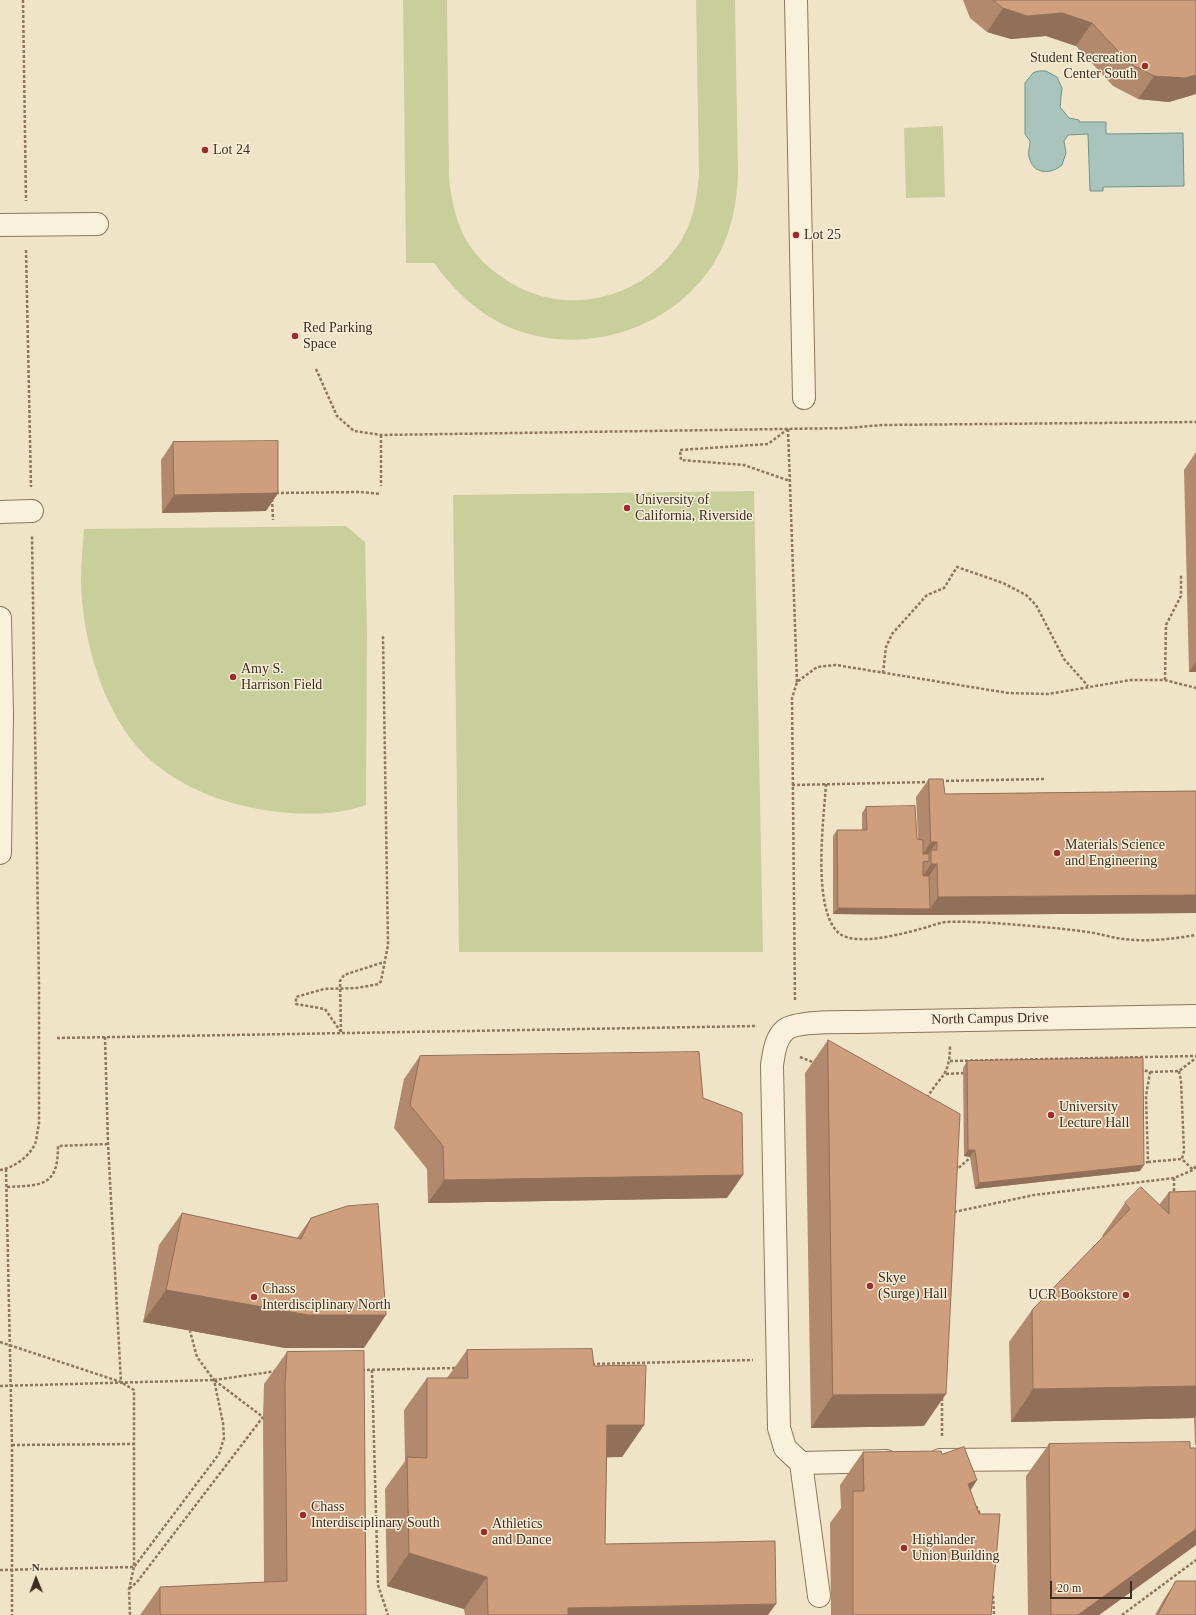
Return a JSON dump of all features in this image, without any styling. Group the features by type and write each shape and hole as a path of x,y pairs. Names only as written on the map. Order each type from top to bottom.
{"street":[{"path":"796,0 804,398"},
{"path":"0,225 97,224"},
{"path":"0,512 32,511"},
{"path":"0,618 2,715 0,853"},
{"name":"North Campus Drive","path":"785,1030 801,1024 856,1022 1196,1016"},
{"path":"785,1030 776,1044 772,1065 778,1428 785,1448 802,1462 1085,1459"},
{"path":"802,1462 819,1596"}],"path":[{"path":"0,1170 6,1169 21,1160 34,1145 39,1126 39,986 23,0"},
{"path":"316,370 337,416 354,431 381,435 848,428 882,425 1196,422"},
{"path":"788,428 797,682 792,698 795,1003"},
{"path":"788,428 768,444 680,450 680,460 744,465 790,481"},
{"path":"381,435 382,486"},
{"path":"272,520 272,493 360,492 381,494"},
{"path":"883,673 886,647 892,634 927,595 944,588 957,567 1003,583 1026,595 1036,605 1064,659 1088,686"},
{"path":"1165,680 1166,625 1181,596 1181,574"},
{"path":"341,1032 325,1009 296,1004 296,997 324,990 379,984 381,981 388,945 383,636"},
{"path":"797,682 817,667 836,665 1008,693 1048,694 1088,686 1131,680 1165,680 1196,688"},
{"path":"792,785 1045,779"},
{"path":"826,784 822,838 822,875 826,907 833,926 841,934 862,939 921,929 934,924 960,922 1038,927 1094,933 1125,939 1171,939 1196,935"},
{"path":"341,1032 340,980 344,976 384,962"},
{"path":"57,1038 750,1025 785,1030"},
{"path":"104,1037 108,1144 121,1382"},
{"path":"926,1104 927,1097 946,1074 950,1061 950,1041"},
{"path":"800,1057 822,1066"},
{"path":"950,1061 1196,1057"},
{"path":"1138,1069 1150,1072 1179,1072 1196,1057"},
{"path":"1064,1059 1064,1066"},
{"path":"1148,1162 1146,1096 1150,1072"},
{"path":"1179,1072 1182,1081 1184,1151 1182,1159"},
{"path":"946,1074 970,1073"},
{"path":"7,1186 39,1185 50,1178 58,1164 58,1146 108,1144"},
{"path":"953,1173 970,1156"},
{"path":"1140,1164 1182,1159"},
{"path":"1182,1159 1193,1170"},
{"path":"947,1213 1034,1195 1174,1178 1193,1170 1196,1166"},
{"path":"6,1169 12,1445 12,1615"},
{"path":"1174,1178 1174,1200"},
{"path":"129,1589 137,1582 263,1417 214,1380 197,1357 190,1331"},
{"path":"0,1342 121,1382 134,1390 134,1566 129,1589 130,1615"},
{"path":"588,1365 755,1360"},
{"path":"357,1370 460,1368"},
{"path":"372,1370 378,1586 388,1615"},
{"path":"0,1386 214,1380 268,1371 283,1371"},
{"path":"134,1566 219,1454 224,1438 224,1424 214,1380"},
{"path":"942,1392 942,1437"},
{"path":"12,1445 134,1444"},
{"path":"974,1504 983,1522"},
{"path":"1122,1615 1196,1560"},
{"path":"0,1570 134,1566"},
{"path":"992,1593 994,1615"}],"green space":[{"path":"403,0 447,0 449,178 452,200 460,227 467,242 483,262 511,283 535,294 560,299 585,300 610,295 633,285 654,271 672,253 686,231 694,210 699,175 696,0 735,0 737,193 732,221 726,239 703,279 677,304 647,322 614,334 579,340 544,337 509,327 478,309 466,299 454,288 434,263 406,263"},
{"path":"943,126 945,197 906,198 904,128"},
{"path":"754,491 763,952 459,952 453,495"},
{"name":"Amy S. Harrison Field","path":"346,526 365,542 367,633 366,805 340,812 312,814 285,813 258,809 203,793 178,780 154,763 137,746 122,726 109,703 91,653 82,601 81,571 84,529"}],"water":[{"path":"1046,71 1057,77 1062,88 1060,107 1069,118 1079,120 1079,122 1106,122 1106,134 1183,133 1184,186 1103,187 1103,191 1090,191 1088,134 1068,135 1064,141 1066,153 1062,165 1058,168 1044,172 1032,165 1029,157 1030,141 1025,134 1025,83 1033,73"}],"building":[{"path":"993,0 1196,0 1196,75 1185,78 1154,76 1129,63 1092,23 1062,13 1027,16 1003,8"},
{"path":"278,441 278,493 174,495 173,442"},
{"name":"Materials Science and Engineering","path":"929,779 943,779 945,794 1196,791 1196,895 938,897 937,864 931,864 931,850 937,850 937,842 931,842"},
{"path":"915,806 917,839 923,840 923,854 929,854 929,861 923,862 923,876 929,876 930,909 838,908 837,830 867,830 866,807"},
{"name":"Skye (Surge) Hall","path":"828,1040 960,1114 946,1394 833,1395"},
{"path":"699,1052 703,1098 742,1113 743,1175 444,1180 443,1146 410,1105 420,1056"},
{"name":"University Lecture Hall","path":"1143,1058 1144,1165 979,1183 975,1150 968,1150 967,1061"},
{"name":"UCR Bookstore","path":"1141,1187 1169,1214 1169,1192 1196,1191 1196,1386 1033,1389 1032,1310 1130,1209 1125,1203"},
{"path":"378,1204 386,1315 308,1315 166,1290 182,1213 301,1239 311,1218 347,1206"},
{"name":"Athletics and Dance","path":"592,1349 594,1366 646,1365 644,1425 607,1425 605,1544 775,1541 776,1604 568,1608 568,1615 488,1615 487,1577 409,1553 407,1457 427,1458 427,1378 468,1378 467,1350"},
{"path":"364,1351 366,1615 161,1615 160,1587 287,1581 285,1385 287,1352"},
{"path":"1190,1442 1190,1448 1196,1448 1196,1529 1078,1615 1051,1615 1049,1444"},
{"name":"Highlander Union Building","path":"964,1447 977,1480 968,1484 979,1514 1000,1514 991,1615 853,1615 853,1491 864,1491 863,1452 941,1451 942,1454"},
{"path":"1176,1581 1196,1581 1196,1615 1158,1615"}],"place":[{"name":"Student Recreation Center South","path":"1145,66"},
{"name":"Lot 24","path":"205,150"},
{"name":"Lot 25","path":"796,235"},
{"name":"Red Parking Space","path":"295,336"},
{"name":"University of California, Riverside","path":"627,508"},
{"name":"Amy S. Harrison Field","path":"233,677"},
{"name":"Materials Science and Engineering","path":"1057,853"},
{"name":"University Lecture Hall","path":"1051,1115"},
{"name":"Skye (Surge) Hall","path":"870,1286"},
{"name":"UCR Bookstore","path":"1126,1295"},
{"name":"Chass Interdisciplinary North","path":"254,1297"},
{"name":"Chass Interdisciplinary South","path":"303,1515"},
{"name":"Athletics and Dance","path":"484,1532"},
{"name":"Highlander Union Building","path":"904,1548"}]}
